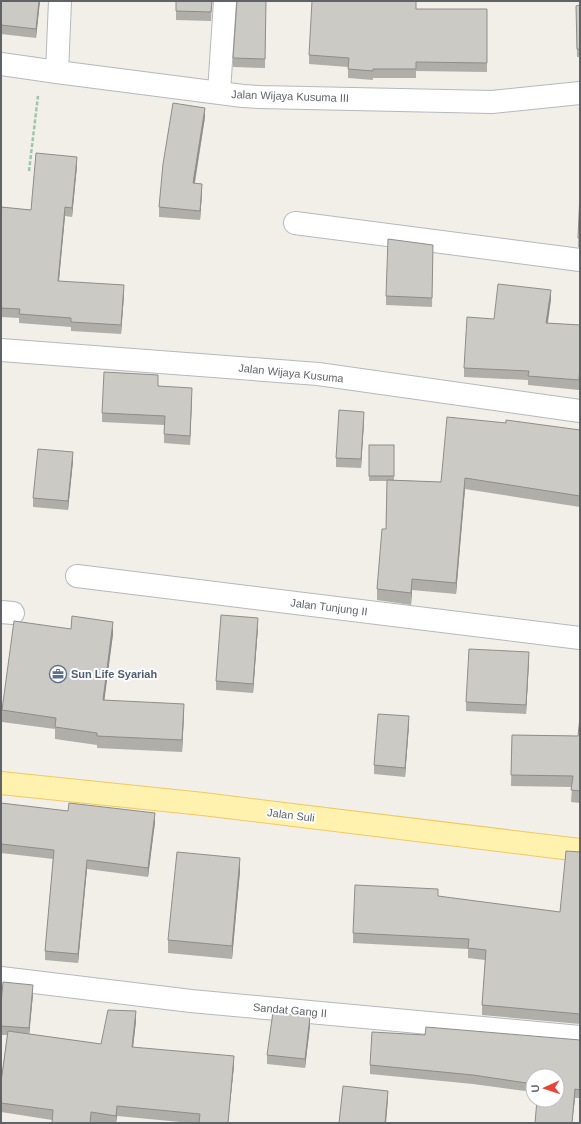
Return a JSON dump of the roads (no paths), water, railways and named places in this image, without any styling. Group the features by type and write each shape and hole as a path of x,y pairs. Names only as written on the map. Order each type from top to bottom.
{"main road":[{"name":"Jalan Suli","path":"1,784 203,804 580,850"}],"street":[{"path":"49,71 60,1"},
{"path":"219,92 225,1"},
{"name":"Jalan Wijaya Kusuma III","path":"1,64 260,97 492,102 580,93"},
{"path":"295,223 580,260"},
{"name":"Jalan Wijaya Kusuma","path":"1,350 318,374 580,411"},
{"name":"Jalan Tunjung II","path":"77,576 580,638"},
{"name":"Sandat Gang II","path":"1,978 192,1001 580,1037"}],"place":[{"name":"Sun Life Syariah","path":"58,674"}]}
